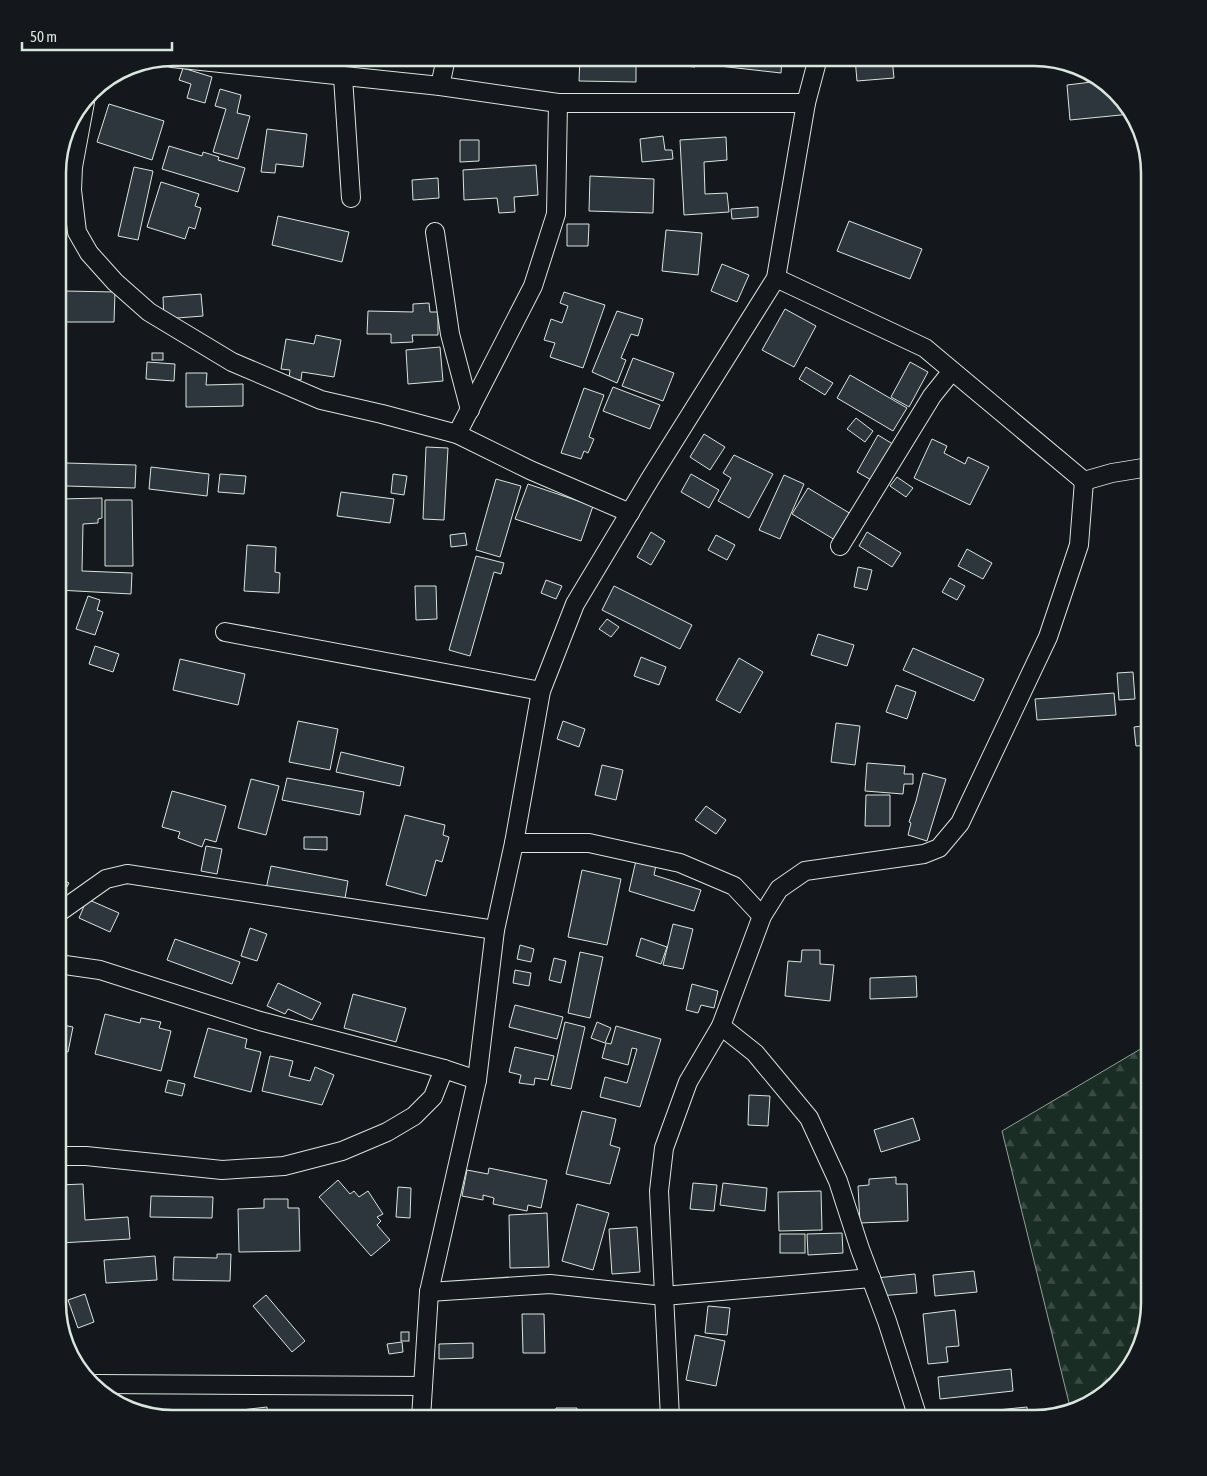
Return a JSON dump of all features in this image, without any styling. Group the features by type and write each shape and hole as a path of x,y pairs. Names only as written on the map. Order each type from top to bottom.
{"street":[{"path":"318,66 344,77 440,86 558,103 806,103"},
{"path":"440,86 444,66"},
{"path":"422,1410 429,1292 477,1080 495,930 514,843 541,691 575,604 776,278 806,103 816,66"},
{"path":"344,77 352,198"},
{"path":"457,434 533,286 556,214 558,103"},
{"path":"82,118 73,167 72,190 77,232 89,253 115,282 149,312 232,362 321,400 457,434 530,470 630,512"},
{"path":"435,232 450,334 470,410"},
{"path":"776,278 926,348 1084,481"},
{"path":"840,546 932,396 952,371"},
{"path":"1084,481 1112,473 1141,468"},
{"path":"670,1410 659,1191 664,1148 688,1082 722,1026 762,916 779,888 805,871 924,854 939,848 960,822 1048,637 1079,545 1084,481"},
{"path":"224,632 541,691"},
{"path":"514,843 589,843 680,863 734,886 762,916"},
{"path":"66,907 106,879 127,874 495,930"},
{"path":"66,965 100,970 260,1021 444,1069 477,1080"},
{"path":"722,1026 755,1053 809,1118 838,1181 860,1249 887,1321 915,1410"},
{"path":"66,1156 86,1156 222,1170 284,1166 342,1151 387,1132 414,1116 433,1097 444,1069"},
{"path":"429,1292 550,1284 664,1296 871,1278"},
{"path":"104,1384 423,1386"}],"green space":[{"path":"1141,1049 1140,1316 1133,1343 1119,1368 1099,1388 1069,1404 1002,1131"}],"building":[{"path":"580,66 636,66 636,82 579,81"},
{"path":"719,66 781,66 781,73"},
{"path":"856,66 893,66 894,78 857,81"},
{"path":"183,68 212,77 205,103 187,98 191,84 179,80"},
{"path":"1089,82 1099,88 1123,115 1070,120 1067,85"},
{"path":"220,89 241,95 237,113 250,116 238,159 213,152 226,109 215,106"},
{"path":"109,104 164,121 152,160 97,142"},
{"path":"267,129 307,134 303,167 276,164 275,173 261,172"},
{"path":"663,136 665,150 672,150 673,159 642,162 640,139"},
{"path":"726,137 727,160 704,162 705,194 727,193 729,212 684,215 680,140"},
{"path":"460,140 479,140 479,161 460,162"},
{"path":"169,146 202,156 203,152 219,157 218,160 245,168 238,192 162,169"},
{"path":"536,165 538,195 514,197 515,212 499,213 497,198 464,200 463,170"},
{"path":"134,167 153,171 138,240 118,236"},
{"path":"590,176 654,179 653,213 589,211"},
{"path":"438,178 439,198 413,200 412,180"},
{"path":"161,182 199,194 195,206 201,208 195,229 189,227 185,239 147,227"},
{"path":"758,207 758,217 732,219 731,209"},
{"path":"278,216 349,232 342,262 272,245"},
{"path":"849,221 922,249 910,279 837,251"},
{"path":"567,224 589,224 588,246 567,246"},
{"path":"666,230 702,233 698,275 662,271"},
{"path":"722,264 749,275 737,302 711,291"},
{"path":"66,291 115,292 114,322 66,322"},
{"path":"564,292 605,305 583,368 550,357 555,343 544,340 551,319 562,323 568,306 560,303"},
{"path":"201,294 203,316 164,319 163,297"},
{"path":"429,303 430,312 438,312 438,335 412,335 413,342 391,343 391,334 367,334 368,311 413,312 413,304"},
{"path":"785,309 816,326 794,367 762,350"},
{"path":"617,311 643,319 638,336 631,334 621,358 626,360 617,383 592,372"},
{"path":"316,335 341,340 334,377 302,372 301,380 289,378 290,370 281,369 286,339 314,344"},
{"path":"440,347 443,381 408,384 406,350"},
{"path":"152,353 163,353 163,360 152,360"},
{"path":"633,358 674,373 663,401 622,386"},
{"path":"147,362 175,364 174,381 146,379"},
{"path":"910,362 928,372 909,407 891,397"},
{"path":"806,367 833,383 825,395 799,379"},
{"path":"186,373 207,373 206,385 243,384 243,406 186,407"},
{"path":"850,375 907,408 893,431 837,398"},
{"path":"613,387 660,405 650,429 603,411"},
{"path":"584,388 604,395 589,437 594,439 588,453 584,451 581,459 561,453"},
{"path":"856,418 873,431 865,442 847,429"},
{"path":"704,434 725,447 710,470 690,457"},
{"path":"878,435 896,446 875,482 857,472"},
{"path":"932,439 947,446 944,453 965,464 968,457 989,467 970,505 914,478"},
{"path":"426,447 448,448 444,520 423,519"},
{"path":"734,455 773,474 749,518 718,501 731,478 723,473"},
{"path":"66,463 136,465 135,488 66,486"},
{"path":"151,467 209,474 207,496 149,489"},
{"path":"220,474 246,476 244,494 218,492"},
{"path":"393,474 407,476 404,495 391,493"},
{"path":"691,474 719,490 709,508 681,492"},
{"path":"784,475 804,484 780,539 759,530"},
{"path":"897,477 913,488 906,497 890,486"},
{"path":"496,479 521,486 500,557 476,550"},
{"path":"528,484 593,506 581,541 515,519"},
{"path":"808,488 856,517 840,543 792,514"},
{"path":"341,492 394,499 390,523 337,516"},
{"path":"102,498 102,518 98,519 98,523 83,524 82,571 132,573 131,594 66,590 66,499"},
{"path":"105,500 132,500 133,566 105,566"},
{"path":"651,532 665,541 651,565 637,557"},
{"path":"867,532 901,553 892,567 859,546"},
{"path":"465,533 467,545 451,547 450,535"},
{"path":"716,535 735,545 727,560 708,550"},
{"path":"247,545 276,547 275,572 280,573 279,593 244,591"},
{"path":"967,549 992,563 983,579 958,566"},
{"path":"476,556 504,563 501,574 494,572 470,656 449,650"},
{"path":"858,567 872,570 867,590 854,587"},
{"path":"950,578 965,586 957,600 942,592"},
{"path":"546,580 562,586 556,599 541,593"},
{"path":"415,586 436,586 437,619 416,620"},
{"path":"614,586 692,625 680,649 602,610"},
{"path":"88,596 100,600 97,610 103,612 95,635 76,629"},
{"path":"607,619 619,627 611,637 599,629"},
{"path":"818,634 854,645 847,666 811,655"},
{"path":"95,646 119,654 113,672 89,664"},
{"path":"913,648 984,679 974,701 903,670"},
{"path":"641,657 666,667 659,685 634,676"},
{"path":"739,658 763,672 740,713 716,700"},
{"path":"180,659 245,674 238,705 173,690"},
{"path":"1133,672 1135,699 1119,700 1117,673"},
{"path":"896,685 916,692 907,719 886,712"},
{"path":"1114,693 1116,715 1037,720 1035,699"},
{"path":"298,721 338,729 330,770 289,762"},
{"path":"563,721 585,729 579,747 557,739"},
{"path":"836,723 860,726 855,765 831,762"},
{"path":"1141,726 1141,746 1136,746 1134,727"},
{"path":"341,752 404,767 400,786 336,772"},
{"path":"867,763 905,766 904,774 913,774 913,784 904,784 903,794 865,791"},
{"path":"602,765 623,770 616,800 595,795"},
{"path":"923,773 946,779 927,841 908,835 911,823 909,822"},
{"path":"287,778 364,792 360,815 282,800"},
{"path":"251,779 279,786 266,835 238,828"},
{"path":"172,791 226,806 216,842 205,839 202,847 178,838 180,832 162,827"},
{"path":"866,795 890,795 890,826 865,826"},
{"path":"706,806 726,820 716,834 695,820"},
{"path":"405,815 445,825 443,835 449,837 442,862 436,860 426,896 386,885"},
{"path":"304,837 327,837 327,850 304,849"},
{"path":"206,846 222,849 217,874 201,871"},
{"path":"637,856 657,860 654,875 701,890 694,911 629,891"},
{"path":"271,866 348,881 344,904 266,889"},
{"path":"582,870 621,879 607,945 568,937"},
{"path":"87,899 119,913 110,932 79,918"},
{"path":"673,924 693,929 683,969 663,965"},
{"path":"250,928 267,934 257,961 241,956"},
{"path":"641,938 667,947 661,964 636,956"},
{"path":"175,939 240,962 232,984 167,960"},
{"path":"520,945 534,949 531,962 517,959"},
{"path":"802,950 820,950 820,964 834,965 830,1001 785,996 788,961 801,962"},
{"path":"580,952 603,957 590,1018 568,1013"},
{"path":"554,958 566,961 561,983 549,980"},
{"path":"515,970 531,973 529,986 513,983"},
{"path":"916,976 917,997 870,999 870,978"},
{"path":"278,983 321,1003 312,1020 288,1009 285,1014 267,1006"},
{"path":"692,984 718,991 714,1008 701,1005 698,1013 686,1010"},
{"path":"353,994 406,1008 396,1042 344,1028"},
{"path":"515,1005 563,1017 557,1039 509,1027"},
{"path":"105,1014 140,1023 141,1018 161,1022 159,1028 171,1031 161,1071 95,1054"},
{"path":"565,1022 585,1027 571,1089 551,1085"},
{"path":"597,1022 611,1028 605,1043 591,1038"},
{"path":"66,1026 73,1027 68,1052 66,1052"},
{"path":"616,1026 661,1039 640,1107 600,1097 605,1077 627,1083 637,1049 632,1048 628,1065 602,1058 606,1043 611,1044"},
{"path":"208,1028 247,1039 245,1048 261,1052 251,1092 194,1077"},
{"path":"515,1047 554,1056 548,1080 535,1078 534,1085 519,1083 521,1075 509,1072"},
{"path":"270,1056 293,1061 289,1076 310,1081 315,1067 334,1075 322,1105 262,1091"},
{"path":"168,1080 185,1084 182,1096 165,1092"},
{"path":"749,1095 770,1096 768,1126 748,1125"},
{"path":"582,1111 616,1119 610,1145 620,1148 610,1184 566,1174"},
{"path":"913,1118 920,1140 881,1152 874,1130"},
{"path":"489,1168 547,1180 541,1208 528,1205 527,1211 493,1204 494,1198 483,1195 483,1200 462,1196 467,1170 488,1174"},
{"path":"896,1177 896,1184 907,1184 908,1221 860,1223 858,1186 869,1185 869,1179"},
{"path":"338,1180 350,1194 354,1191 359,1197 368,1191 383,1214 377,1217 381,1221 377,1225 390,1240 371,1256 319,1197"},
{"path":"693,1183 717,1185 714,1211 690,1209"},
{"path":"723,1183 767,1188 765,1211 720,1205"},
{"path":"83,1184 85,1220 128,1217 130,1239 66,1243 66,1185"},
{"path":"398,1187 411,1188 410,1218 396,1217"},
{"path":"821,1191 822,1230 779,1231 778,1192"},
{"path":"151,1196 213,1197 212,1218 150,1217"},
{"path":"264,1199 288,1199 288,1208 299,1208 300,1251 239,1252 238,1209 264,1208"},
{"path":"577,1204 609,1213 593,1270 562,1261"},
{"path":"547,1213 549,1267 510,1268 509,1215"},
{"path":"637,1227 640,1272 612,1274 609,1229"},
{"path":"842,1233 843,1253 808,1255 807,1234"},
{"path":"780,1234 805,1234 805,1253 780,1253"},
{"path":"217,1254 231,1254 230,1281 173,1280 174,1257 217,1258"},
{"path":"155,1256 157,1280 106,1283 104,1260"},
{"path":"974,1271 977,1292 935,1296 933,1275"},
{"path":"915,1274 917,1293 878,1296 876,1278"},
{"path":"85,1294 94,1322 78,1328 68,1300"},
{"path":"266,1295 305,1341 292,1352 253,1306"},
{"path":"708,1306 730,1308 727,1335 705,1333"},
{"path":"955,1310 959,1346 946,1347 948,1362 928,1364 923,1314"},
{"path":"522,1314 544,1314 545,1353 523,1353"},
{"path":"401,1332 409,1332 409,1341 401,1341"},
{"path":"695,1335 725,1341 716,1386 686,1380"},
{"path":"402,1342 403,1352 389,1354 387,1344"},
{"path":"473,1343 473,1358 439,1359 439,1344"},
{"path":"1011,1369 1013,1391 940,1399 938,1377"},
{"path":"267,1407 267,1410 241,1410"},
{"path":"1027,1407 1027,1410 997,1410"},
{"path":"556,1408 577,1408 577,1410 556,1410"}]}
